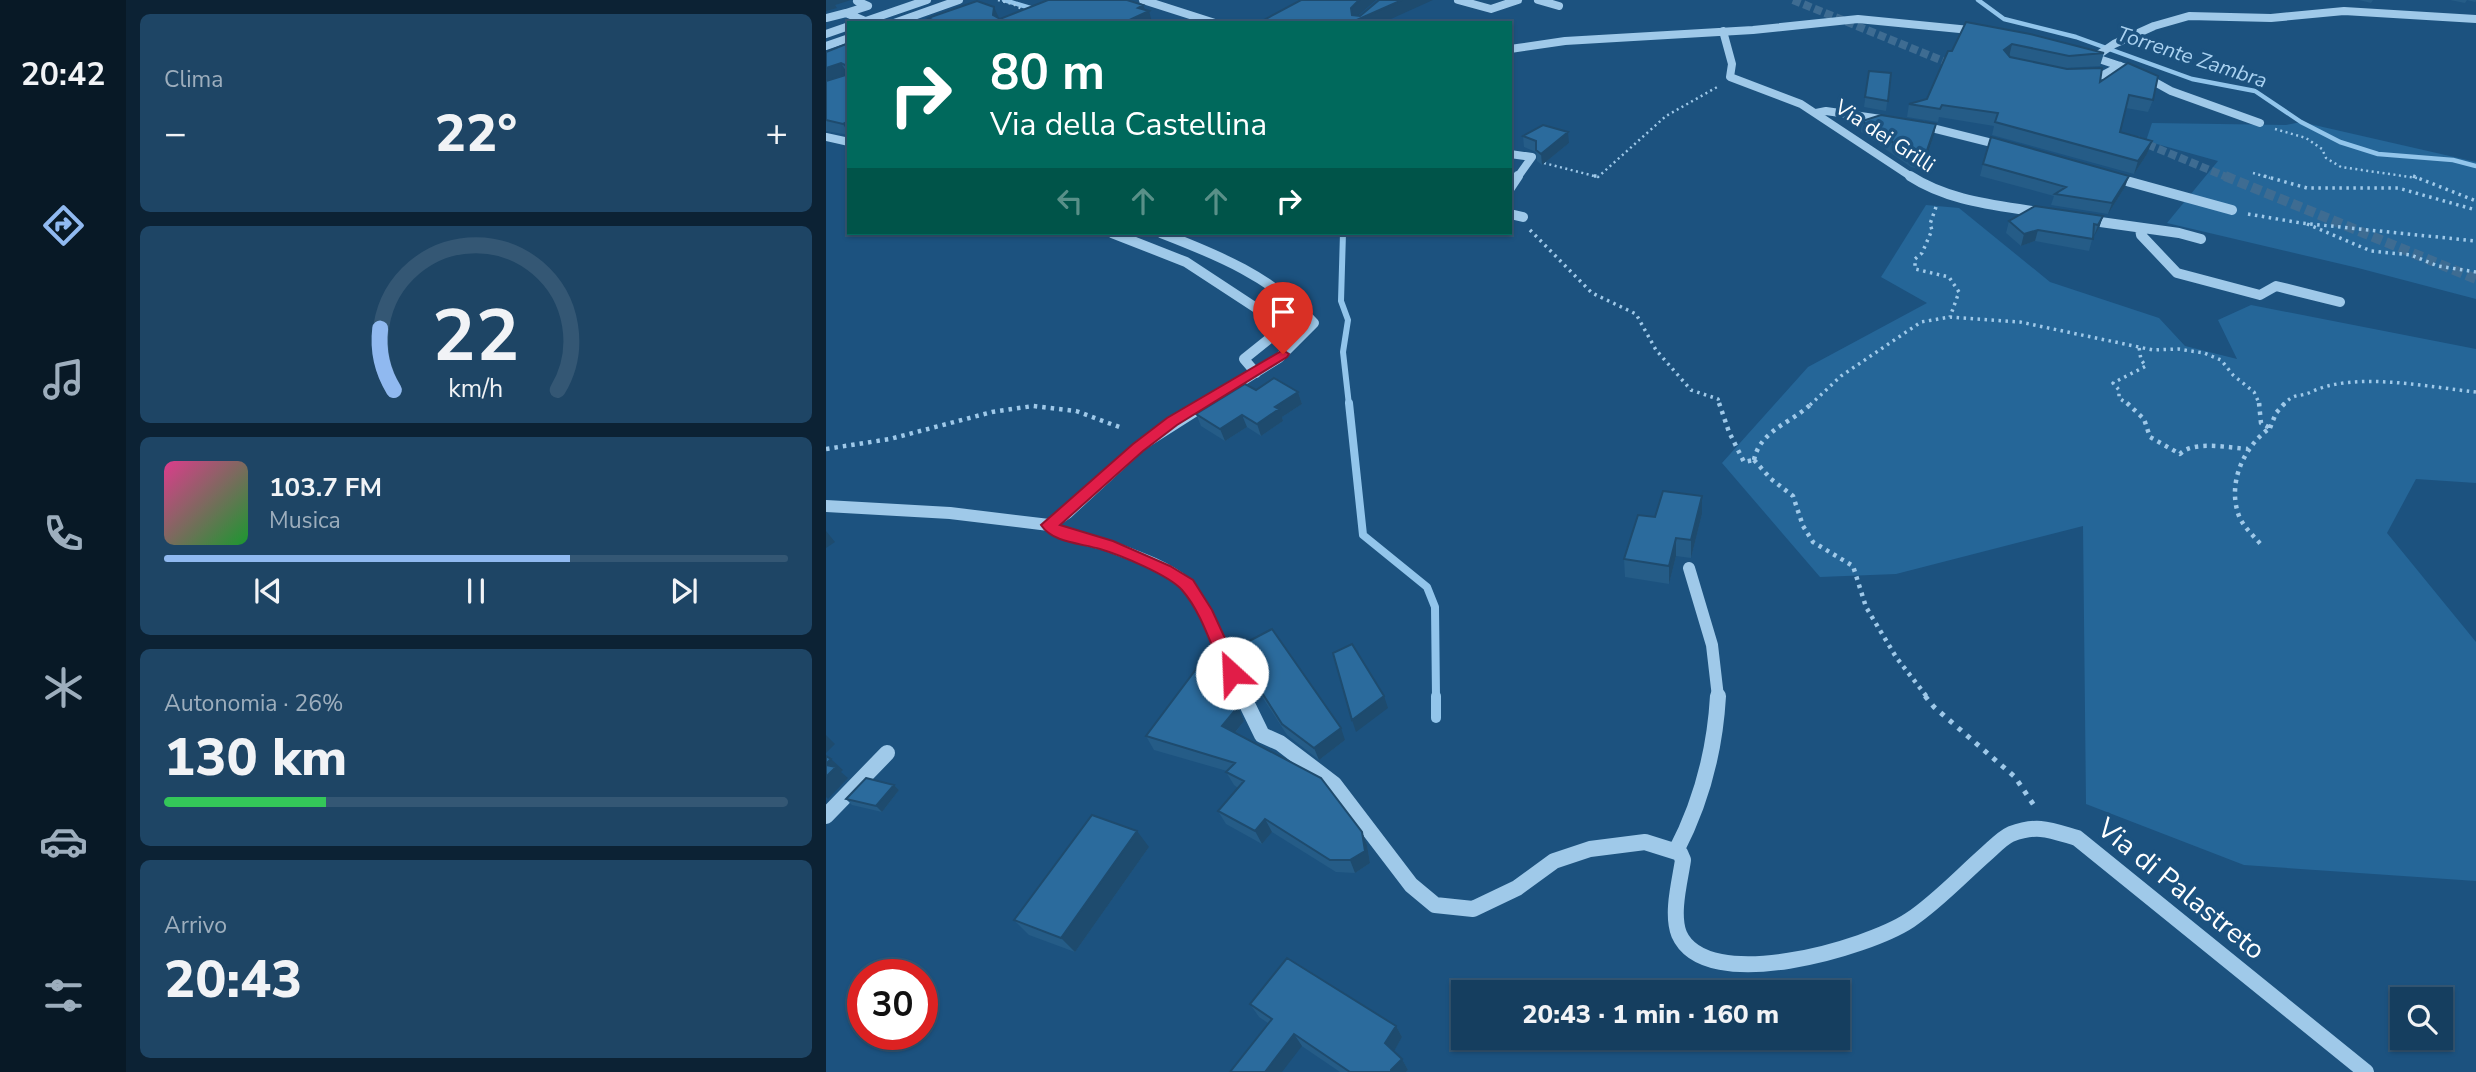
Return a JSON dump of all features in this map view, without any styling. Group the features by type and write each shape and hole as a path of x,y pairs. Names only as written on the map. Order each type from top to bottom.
{"street":[{"path":"846,13 864,21 927,0"},
{"path":"898,21 959,0"},
{"path":"1143,0 1209,21"},
{"path":"1458,0 1491,9 1518,0"},
{"path":"1538,0 1559,6"},
{"path":"826,18 868,6 857,1"},
{"path":"2095,57 2114,44 2154,26 2189,16 2272,18 2344,11 2476,19"},
{"path":"1512,49 1565,41 1858,19 1946,25 1993,33"},
{"path":"826,34 847,27"},
{"path":"1723,31 1732,64 1732,79"},
{"path":"826,46 847,39"},
{"path":"2076,52 2120,66 2171,91 2260,123"},
{"path":"2072,76 2093,78 2120,66"},
{"name":"Via dei Grilli","path":"1732,79 1785,96 1816,113 1928,188 1948,195 2048,214"},
{"name":"Via dei Grilli","path":"1816,113 1826,111 1894,121"},
{"name":"Via dei Grilli","path":"1907,123 1952,131 2019,150"},
{"path":"826,137 847,142"},
{"path":"1512,154 1531,156 1512,185"},
{"path":"2099,173 2232,210"},
{"path":"1512,214 1523,217"},
{"path":"2074,218 2179,233 2201,239"},
{"path":"2140,229 2141,235 2177,273 2260,295 2276,286 2340,302"},
{"path":"1117,235 1186,262 1276,321 1274,335 1244,359 1256,373"},
{"path":"1049,525 1064,515 1138,447 1172,422 1256,373 1301,341 1314,323 1301,307 1234,261 1166,235"},
{"path":"826,506 990,517 1049,525 1059,533 1107,545 1164,570 1187,584 1203,610 1262,735 1280,743 1334,784 1355,808 1411,885 1435,905 1473,909 1517,888 1554,861 1590,849 1645,842 1676,851 1683,860 1677,908 1678,932 1684,942 1712,962 1734,965 1770,963 1839,952 1909,921 2008,835 2042,827 2049,828"},
{"path":"1676,851 1696,807 1720,696 1716,662 1689,568"},
{"path":"826,816 887,753"},
{"name":"Via di Palastreto","path":"2049,828 2077,838 2366,1072"}],"path":[{"path":"998,0 1016,5 1028,13"},
{"path":"1531,159 1598,177 1666,116 1732,79"},
{"path":"2271,127 2306,138 2322,149 2326,158 2341,167 2410,175 2476,201"},
{"path":"2253,173 2307,188 2398,188 2476,210"},
{"path":"1948,195 1933,211 1930,224 1933,230 1922,253 1915,259 1915,269 1949,277 1959,292 1950,317"},
{"path":"2232,210 2306,223 2476,241"},
{"path":"1523,217 1532,233 1592,293 1636,314 1656,350 1691,390 1718,399 1729,432 1744,462 1754,460"},
{"path":"2306,223 2371,251 2411,255 2438,266 2476,272"},
{"path":"1754,460 1756,450 1764,437 1811,405 1851,368 1921,322 1950,317 2020,323 2139,347 2166,351 2178,349 2204,354 2221,360 2224,367 2255,391 2262,410 2261,423 2270,428"},
{"path":"2139,347 2141,360 2146,366 2136,368 2120,381 2113,383 2119,390 2119,398 2140,412 2149,424 2150,437 2180,454 2183,450 2195,447 2248,449"},
{"path":"2263,547 2239,518 2234,486 2248,449 2260,433 2270,428 2276,413 2293,395 2311,392 2317,387 2334,383 2390,383 2476,391"},
{"path":"826,449 867,445 986,412 1031,408 1058,407 1080,412 1122,428"},
{"path":"1754,460 1771,479 1793,496 1803,526 1813,542 1853,566 1866,607 1895,657 1927,697 2015,778 2049,828"}],"shaded area":[{"path":"2301,122 2476,162 2476,299 2167,223 2218,161 2146,141 2152,123 2286,125"},
{"path":"1926,205 1959,208 2050,282 2159,318 2185,346 2237,359 2218,320 2251,305 2476,349 2476,483 2416,479 2387,533 2476,642 2476,881 2244,865 2086,804 2083,526 1896,574 1820,577 1722,463 1808,367 1927,303 1881,277"}],"building":[{"path":"1048,0 1127,0 1143,5 1138,8 1149,11 1127,21 935,21 928,18 977,1 994,7 993,15 1000,19"},
{"path":"1301,0 1359,0 1351,8 1352,15 1360,16 1379,0 1402,0 1355,21 1262,21"},
{"path":"1966,22 2030,34 2104,53 2069,56 2012,44 2004,50 2010,57 2067,69 2102,68 2100,82 2128,63 2158,76 2153,100 2129,95 2120,132 2152,141 2138,161 1995,122 1998,113 1942,105 1940,109 1909,104 1927,99 1948,51 1952,51"},
{"path":"847,44 847,66 841,63 826,68 826,52"},
{"path":"1869,71 1891,73 1888,101 1865,97"},
{"path":"847,73 847,122 843,124 826,120 826,81"},
{"path":"1881,115 1936,124 1924,159 1913,156 1862,121"},
{"path":"1543,125 1568,132 1541,154 1536,150 1536,141 1523,136"},
{"path":"1991,137 2129,176 2112,203 2055,194 2066,187 1983,164"},
{"path":"2035,206 2103,216 2098,225 2094,224 2093,239 2038,230 2024,234 2009,221"},
{"path":"1274,378 1298,392 1275,407 1279,409 1257,424 1242,415 1220,429 1196,414 1245,384 1256,390"},
{"path":"1663,491 1702,496 1691,540 1676,538 1669,566 1624,559 1638,515 1655,517"},
{"path":"1272,629 1341,728 1314,748 1282,724 1234,649"},
{"path":"1352,644 1384,696 1352,720 1333,653"},
{"path":"1197,668 1225,677 1237,708 1222,726 1321,778 1362,832 1365,851 1350,860 1330,860 1265,819 1255,831 1218,811 1244,781 1226,772 1235,763 1146,736"},
{"path":"826,765 836,767 826,777"},
{"path":"866,778 894,785 876,806 846,799"},
{"path":"1092,815 1137,831 1061,938 1014,920"},
{"path":"1287,958 1396,1026 1385,1043 1402,1059 1391,1072 1350,1072 1294,1034 1265,1072 1230,1072 1272,1019 1250,1004"}],"waterway":[{"path":"1004,0 1037,10"},
{"name":"Torrente Zambra","path":"1978,0 2004,19 2076,37 2192,79 2255,91 2301,122 2340,142 2378,154 2453,160 2476,166"},
{"path":"1343,235 1341,301 1348,320 1343,352 1349,405"},
{"path":"1349,403 1363,535 1427,587 1435,607 1436,697"},
{"path":"1436,697 1436,718"}],"tunnel":[{"path":"1793,0 1958,67"},
{"path":"2137,140 2229,178"},
{"path":"2225,176 2476,279"}],"route":[{"path":"1232,673 1203,610 1187,584 1164,570 1107,545 1059,533 1049,525 1064,515 1138,447 1172,422 1283,354"}]}
